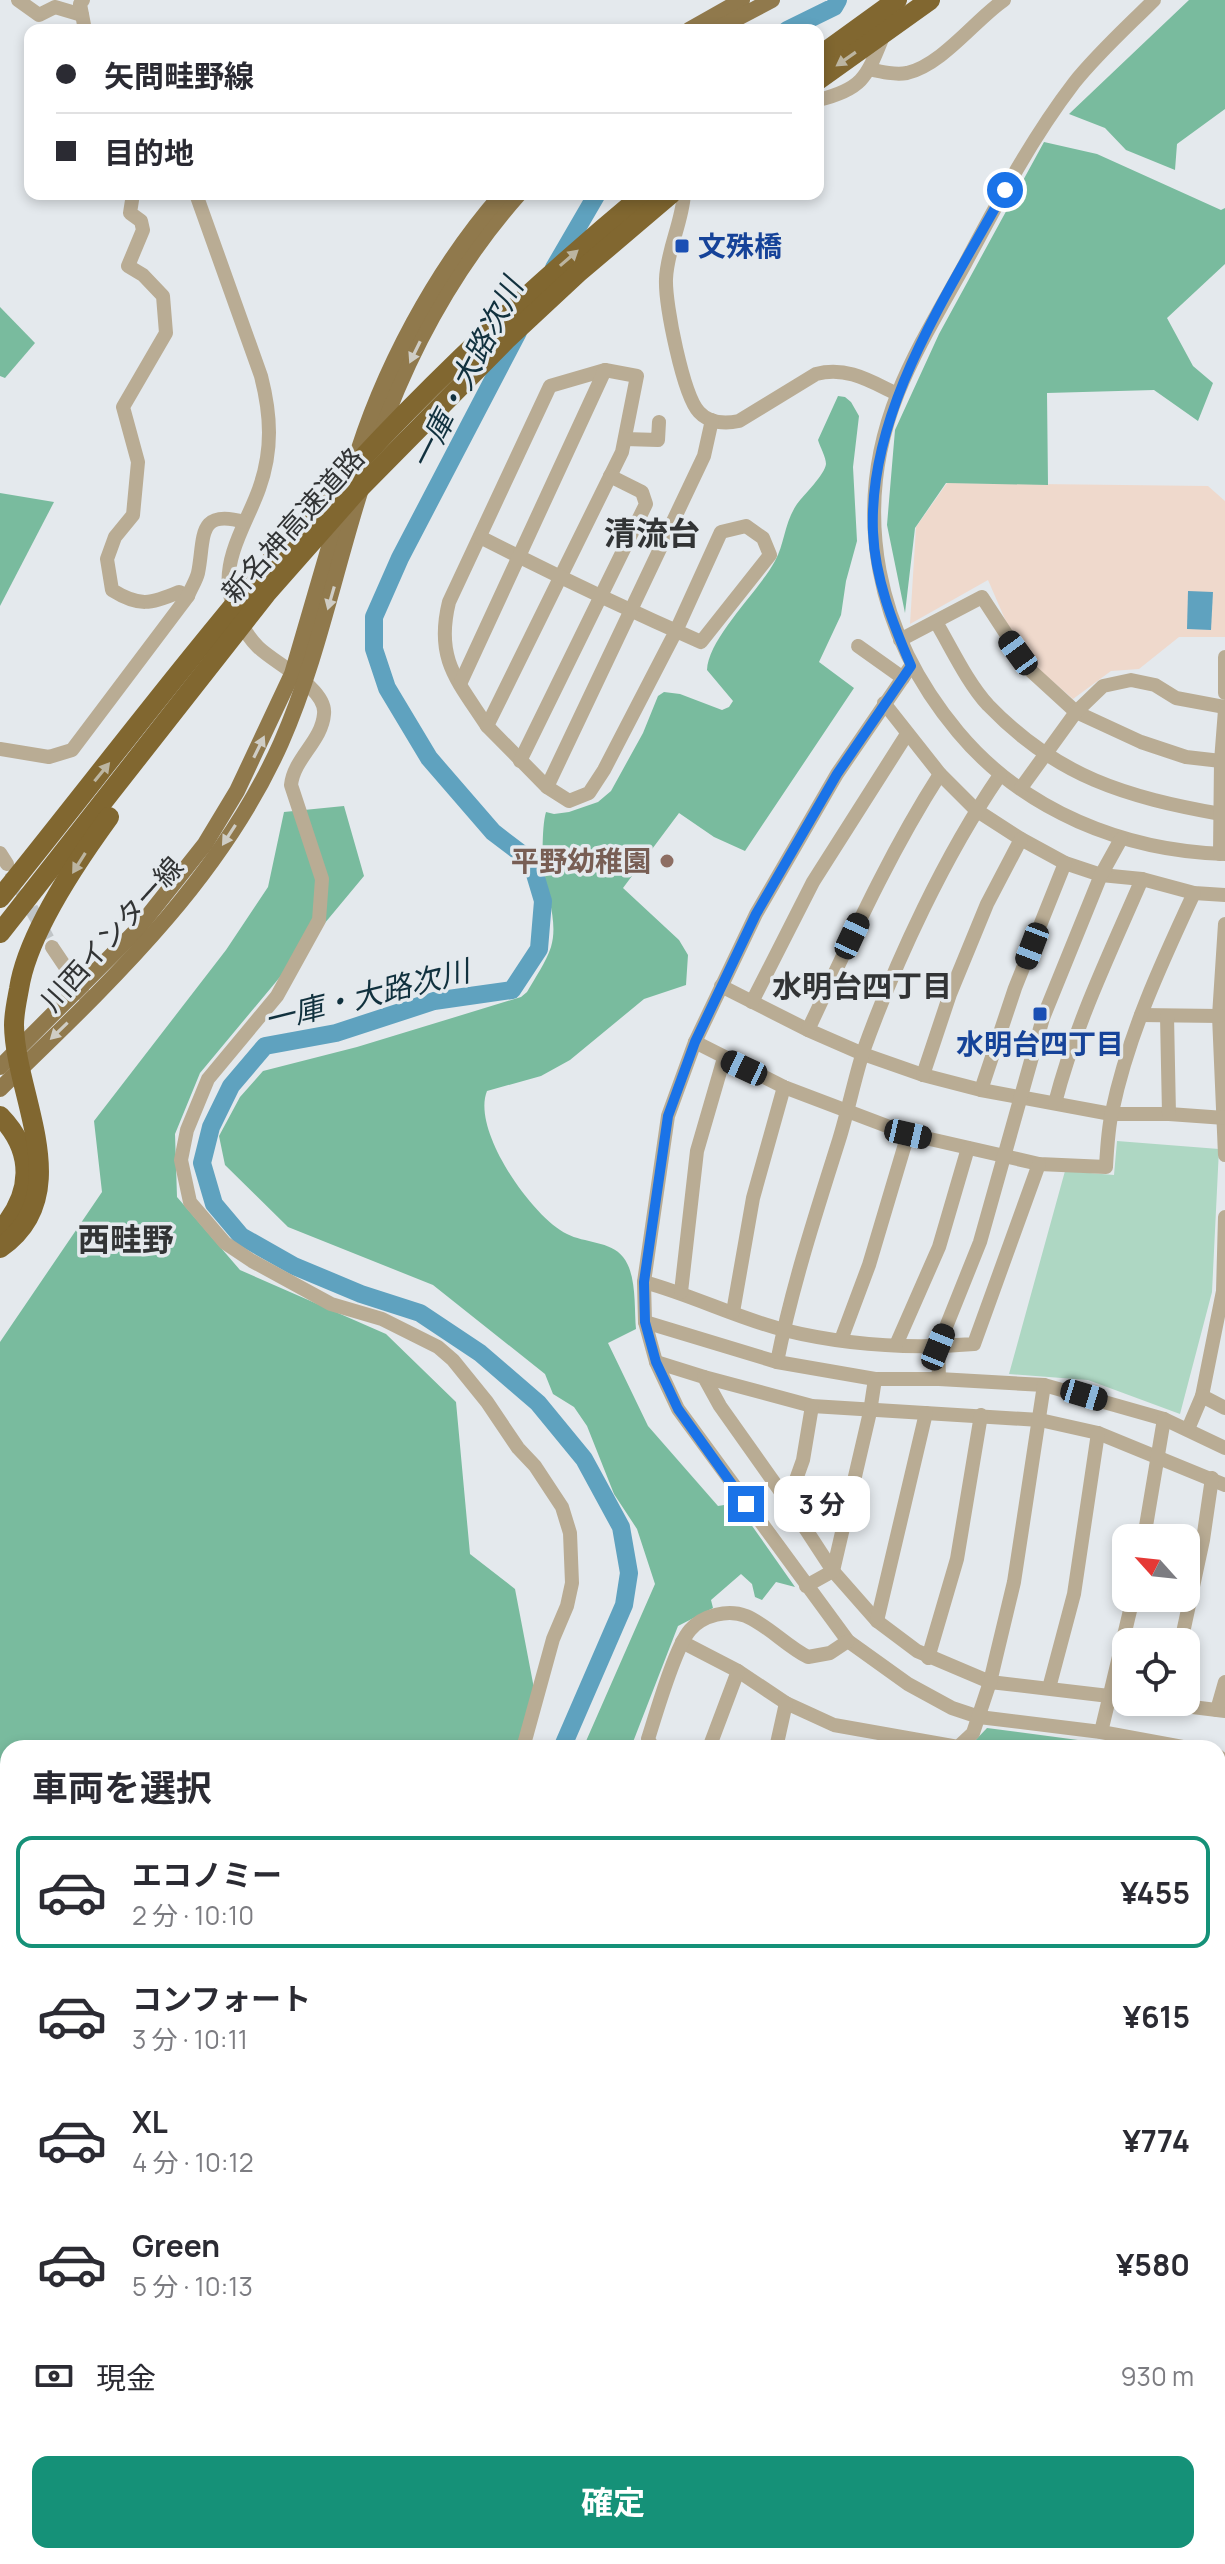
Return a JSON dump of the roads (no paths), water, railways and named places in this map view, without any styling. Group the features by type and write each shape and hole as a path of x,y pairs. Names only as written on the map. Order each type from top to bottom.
{"highway":[{"path":"824,53 896,0"},
{"path":"824,76 925,3"},
{"name":"新名神高速道路","path":"0,933 214,653 288,541 408,411 482,338 637,200"},
{"name":"新名神高速道路","path":"2,895 355,493 506,340 664,200"},
{"path":"0,1248 24,1225 34,1206 40,1168 14,1025 19,985 27,957 50,909 214,653"},
{"path":"0,1117 22,1145 26,1175 22,1199 0,1231"}],"main road":[{"path":"700,24 742,0"},
{"path":"726,24 772,0"},
{"name":"川西インター線","path":"0,1067 136,931 205,844 237,791 299,678 358,448 380,393 411,327 457,253 497,200"},
{"name":"川西インター線","path":"0,1089 153,936 190,892 253,798 273,758 393,398 425,332 468,259 514,200"}],"street":[{"path":"18,0 39,15 55,7 83,15"},
{"path":"824,98 844,93 858,84 869,69 896,0"},
{"path":"869,69 893,74 910,72 938,57 1004,0"},
{"path":"1144,1740 979,1717 952,1708 908,1684 848,1641 678,1409 656,1362 645,1322 644,1282 668,1116 695,1042 756,914 837,774 907,672 878,573 873,533 879,460 897,394 1019,164 1076,81 1154,0"},
{"path":"132,200 130,213 141,221 143,230 128,266 143,275 163,296 166,333 123,407 138,462 133,515 115,537 107,559 112,590 124,598 154,603 179,592 188,596"},
{"path":"198,200 268,401 269,453 259,489 231,560 229,588 248,635 259,649 299,678 320,698 325,712 321,726 292,772 291,785 322,879 319,920 277,996 208,1079 187,1130 181,1160 190,1202 225,1243 313,1296 359,1314 382,1319 438,1347 453,1360 518,1448 535,1466 562,1507 570,1533 572,1583 525,1740"},
{"path":"683,200 666,279 684,380 690,400 700,414 726,423 739,421 816,374 830,371 858,375 897,394"},
{"path":"460,684 605,370"},
{"path":"480,537 559,578 632,612 676,631 701,642 770,555 763,538 746,526 721,532 676,631 589,793 569,801 547,787 487,726 448,661 443,637 449,602 550,386 605,370 637,376 622,452 559,578 487,726"},
{"path":"547,787 704,456 712,420"},
{"path":"625,439 658,440 659,422"},
{"path":"520,761 646,504 642,492 610,476"},
{"path":"0,749 49,757 72,750 188,596 198,576 202,537 208,526 216,519 226,517 244,522"},
{"path":"900,640 982,597 1029,669 1076,712 1141,742 1186,757 1221,761"},
{"path":"936,622 986,703 1022,736 1075,773 1125,793 1221,814"},
{"path":"858,646 907,672 976,754 1000,775 1021,788 1076,821 1121,839 1158,848 1223,854 1221,761 1225,709 1176,698 1155,685 1131,680 1103,686 1076,712 1021,788"},
{"path":"1225,657 1225,693"},
{"path":"884,703 940,774 976,810 1021,839 1065,863 1101,875 1142,879 1194,893 1225,895"},
{"path":"752,1002 813,882 907,734"},
{"path":"808,1030 913,815 940,774"},
{"path":"777,1362 809,1236 863,1054 916,927 976,810 1000,775"},
{"path":"923,1075 950,994 987,904 1021,839"},
{"path":"939,1379 938,1347 980,1242 1043,1018 1101,875 1121,839"},
{"path":"981,1090 1015,988 1065,863"},
{"path":"1055,1103 1067,1054 1142,879"},
{"path":"695,1042 784,1087 908,1134 1039,1164 1106,1167 1111,1114 1126,1055 1152,984 1194,893"},
{"path":"1225,924 1221,1009 1225,1155"},
{"path":"52,947 78,989 90,1001"},
{"path":"721,986 808,1030 923,1075 981,1090 1111,1114 1224,1118"},
{"path":"1141,1015 1167,1016 1221,1009"},
{"path":"1167,1016 1169,1114"},
{"path":"681,1292 697,1151 724,1058"},
{"path":"733,1312 753,1198 784,1087"},
{"path":"841,1340 869,1265 908,1134"},
{"path":"896,1345 939,1247 968,1148"},
{"path":"644,1282 681,1292 783,1330 896,1345 938,1347 974,1344 1039,1164"},
{"path":"1188,1429 1202,1396 1224,1292 1225,1217"},
{"path":"645,1322 777,1362 875,1379 1044,1385 1164,1419 1225,1448"},
{"path":"656,1362 812,1406 870,1412 1040,1420 1098,1433 1218,1481 1184,1628"},
{"path":"704,1377 720,1406 833,1571 877,1621 928,1658 990,1682 1112,1696"},
{"path":"806,1586 833,1571 875,1379"},
{"path":"966,1740 973,1733 990,1682 1014,1582 1044,1385"},
{"path":"1202,1396 1225,1408"},
{"path":"788,1502 803,1460 812,1406"},
{"path":"877,1621 926,1413"},
{"path":"928,1658 957,1559 981,1415"},
{"path":"1146,1524 1164,1419"},
{"path":"1049,1688 1074,1594 1098,1433"},
{"path":"1101,1732 1130,1612"},
{"path":"649,1740 682,1642 699,1623 725,1613 743,1615 808,1657 830,1653 848,1641"},
{"path":"682,1642 738,1671 786,1703 834,1725 919,1740"},
{"path":"712,1740 738,1671"},
{"path":"1200,1707 1221,1710 1225,1682"},
{"path":"778,1740 786,1703"}],"water":[{"path":"1188,591 1213,592 1211,630 1187,629"}],"waterway":[{"name":"一庫・大路次川","path":"799,24 834,7 838,0"},
{"name":"一庫・大路次川","path":"554,268 594,200"},
{"name":"一庫・大路次川","path":"518,332 400,558 374,617 374,649 387,688 429,758 493,832 531,861 543,901 539,949 512,990 434,1001 336,1033 265,1046 231,1086 211,1127 202,1163 214,1204 241,1236 294,1266 361,1294 420,1313 480,1353 538,1403 584,1459 621,1527 629,1573 624,1605 565,1740"}],"tunnel":[{"path":"11,871 52,947"}],"place":[{"name":"文殊橋","path":"682,246"},
{"name":"平野幼稚園","path":"667,861"},
{"name":"水明台四丁目","path":"1040,1014"}],"district":[{"name":"清流台","path":"652,534"},
{"name":"水明台四丁目","path":"862,987"},
{"name":"西畦野","path":"126,1240"}]}
